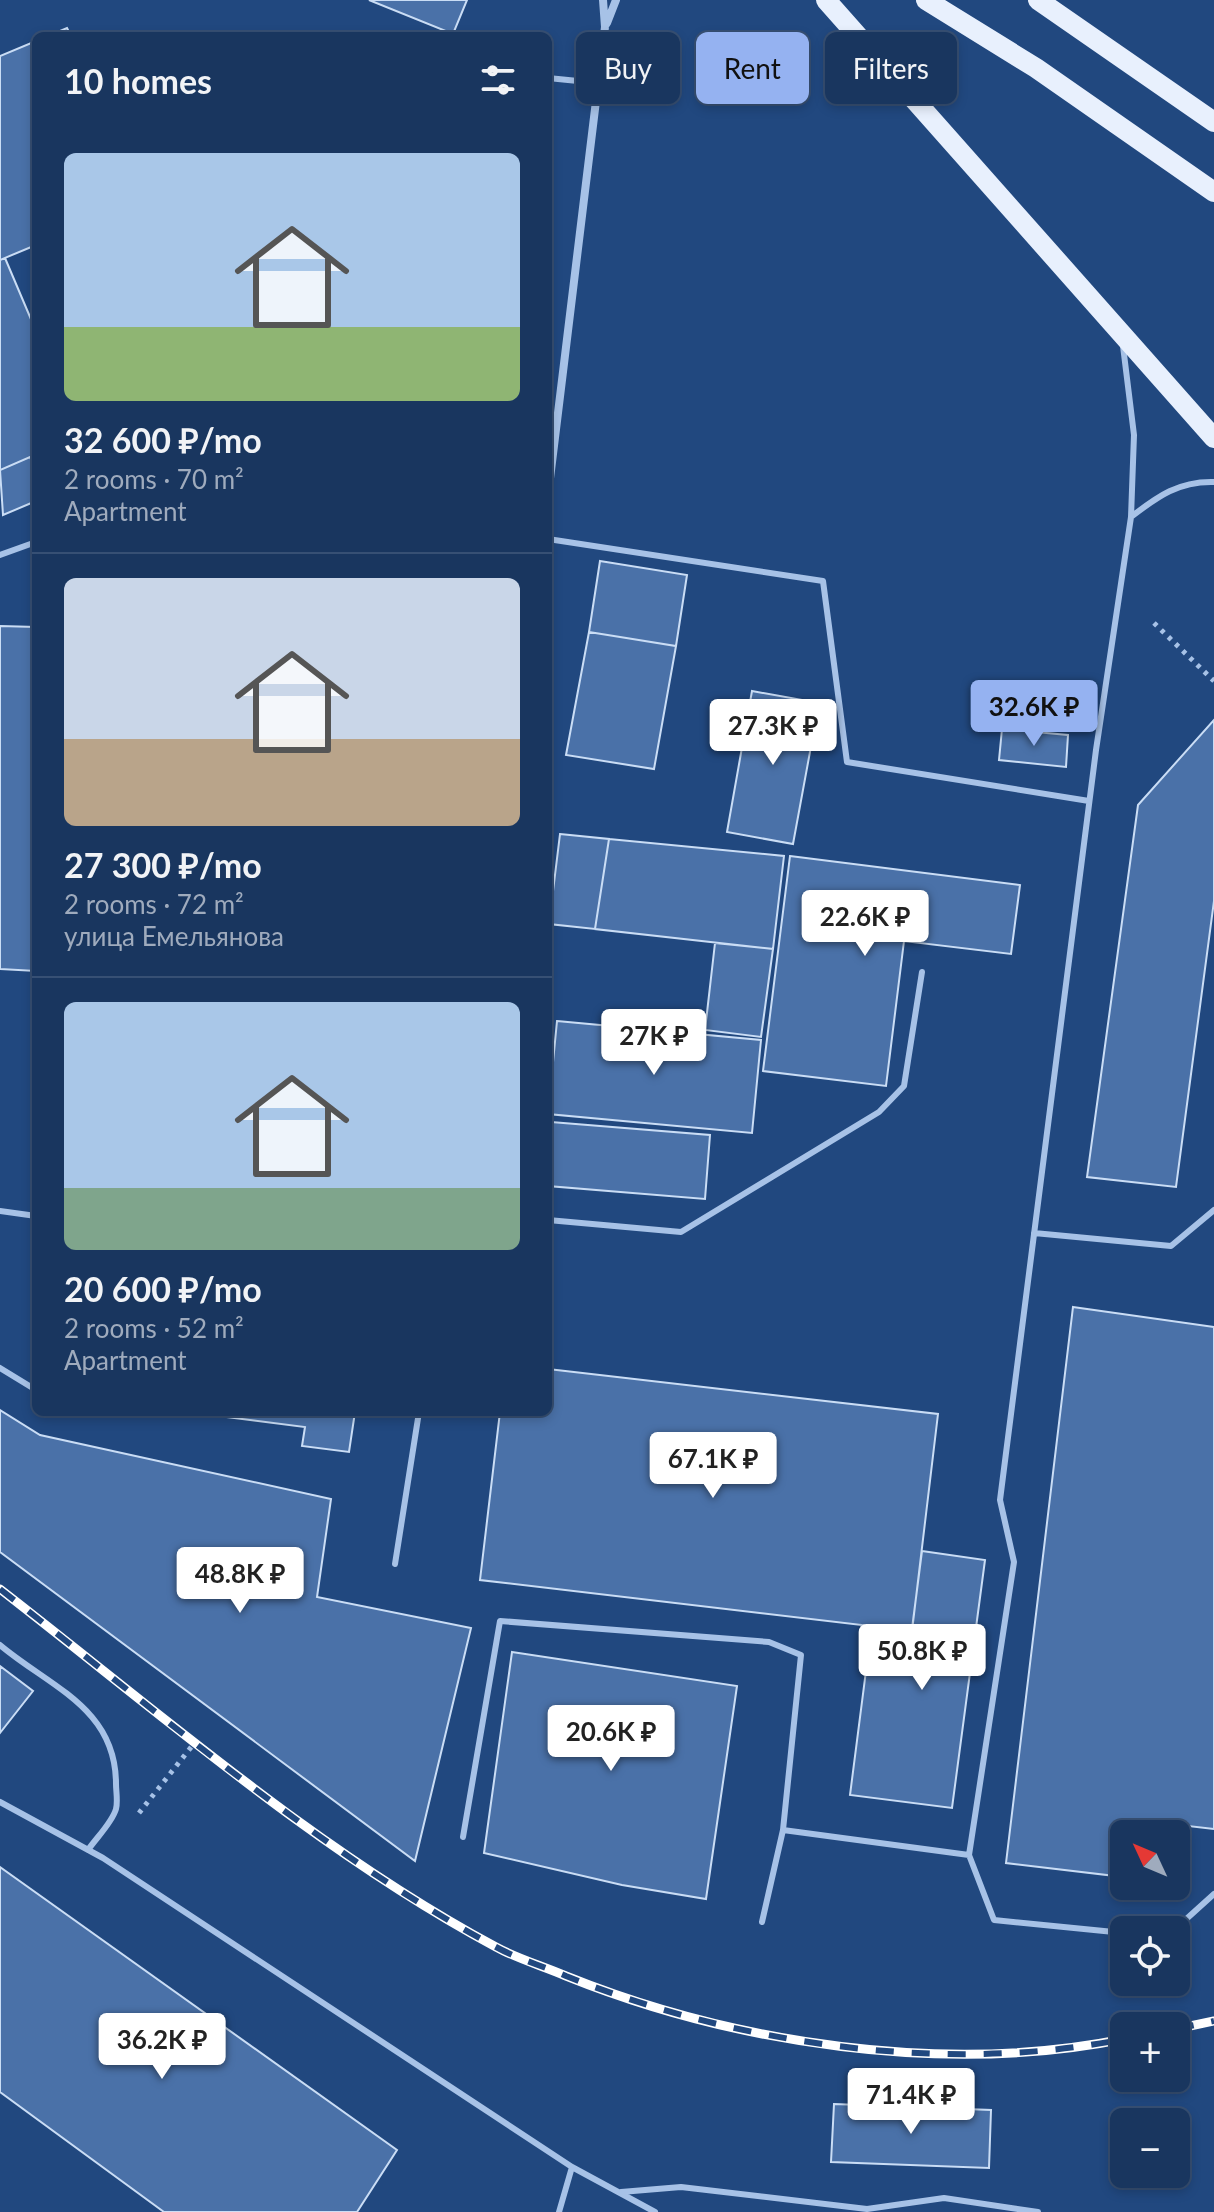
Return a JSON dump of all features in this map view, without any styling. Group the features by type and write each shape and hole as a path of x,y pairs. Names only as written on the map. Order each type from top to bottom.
{"main road":[{"path":"826,0 1119,327 1214,438"},
{"path":"926,0 1036,68 1214,192"},
{"path":"1038,0 1214,122"}],"street":[{"path":"603,0 604,32"},
{"path":"605,27 616,0"},
{"path":"552,432 595,104"}],"lane":[{"path":"552,78 576,81"},
{"path":"1110,1932 994,1920 969,1855 1014,1562 1000,1500 1089,801 1131,517 1134,435 1131,390 1119,327"},
{"path":"1131,517 1157,496 1184,483 1214,482"},
{"path":"552,540 823,581 847,762 1089,801"},
{"path":"0,555 32,543"},
{"path":"552,1220 681,1232 879,1112 904,1086 922,972"},
{"path":"1034,1233 1171,1246 1214,1210"},
{"path":"0,1211 32,1215"},
{"path":"0,1368 32,1388"},
{"path":"395,1564 418,1416"},
{"path":"463,1837 500,1621 769,1642 801,1655 783,1830 762,1922"},
{"path":"0,1645 94,1715 108,1739 116,1773 116,1809 88,1850"},
{"path":"0,1802 103,1858 572,2167 655,2212"},
{"path":"783,1830 969,1855"},
{"path":"1190,1916 1214,1894"},
{"path":"559,2212 572,2167"},
{"path":"619,2192 681,2187 867,2209 944,2198 1038,2212"}],"path":[{"path":"1154,623 1214,681"},
{"path":"103,1858 196,1741"}],"building":[{"path":"369,0 467,0 454,32"},
{"path":"32,43 32,247 0,260 0,56"},
{"path":"5,258 32,322 32,460 30,457 0,470 0,260"},
{"path":"30,457 32,503 3,515 0,470"},
{"path":"600,561 687,575 676,646 589,632"},
{"path":"0,626 32,627 32,971 0,969"},
{"path":"589,632 676,646 654,769 566,755"},
{"path":"752,691 819,703 793,844 727,832"},
{"path":"1214,720 1214,901 1176,1187 1087,1177 1138,805"},
{"path":"1002,729 1068,735 1066,767 999,760"},
{"path":"560,834 609,839 595,929 552,924"},
{"path":"609,839 784,856 773,949 595,929"},
{"path":"790,856 1020,885 1011,954 904,941 886,1086 763,1071"},
{"path":"715,943 773,949 761,1037 705,1030"},
{"path":"557,1021 761,1040 752,1133 552,1114"},
{"path":"552,1122 710,1135 705,1199 552,1186"},
{"path":"1073,1307 1214,1327 1214,1829 1190,1826 1190,1820 1110,1820 1110,1875 1006,1863"},
{"path":"552,1369 938,1414 912,1631 480,1580 500,1416 552,1416"},
{"path":"0,1410 40,1435 331,1499 317,1597 471,1628 415,1861 0,1552"},
{"path":"218,1416 354,1416 349,1452 302,1446 305,1427"},
{"path":"922,1551 985,1560 952,1808 850,1795 868,1655 908,1660"},
{"path":"512,1652 737,1686 706,1899 622,1885 484,1853"},
{"path":"0,1666 33,1691 0,1733"},
{"path":"0,1867 397,2150 357,2212 164,2212 0,2092"},
{"path":"834,2104 991,2110 989,2168 831,2162"}],"railway":[{"path":"0,1589 241,1778 365,1868 430,1909 522,1959 631,2000 699,2020 841,2046 913,2053 985,2054 1110,2041"},
{"path":"1190,2026 1214,2021"}]}
